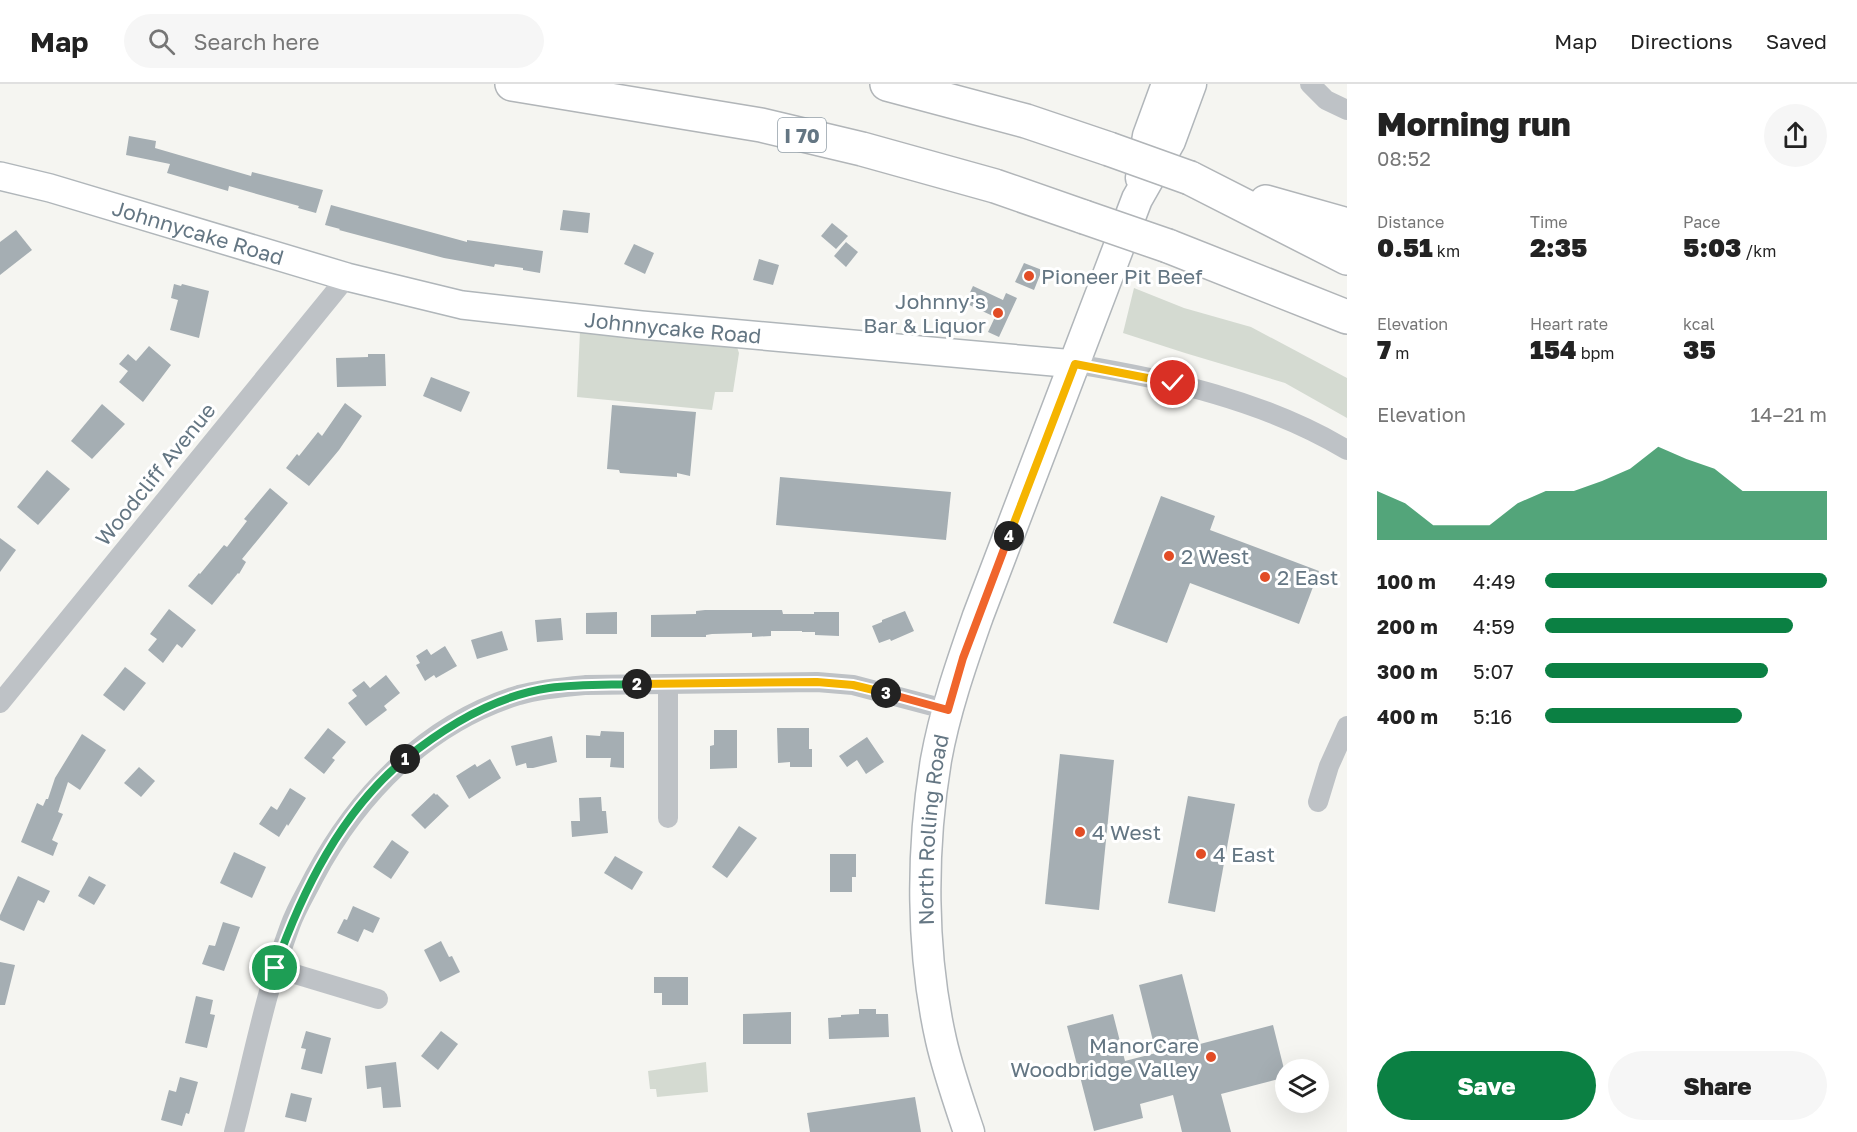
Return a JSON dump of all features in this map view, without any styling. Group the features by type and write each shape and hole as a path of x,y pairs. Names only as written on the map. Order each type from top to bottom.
{"highway":[{"name":"I 70","path":"512,84 772,128 862,149 995,186 1168,246 1347,317"},
{"path":"887,84 1026,121 1232,192 1347,225"},
{"path":"1190,178 1347,258"}],"main road":[{"name":"North Rolling Road","path":"1137,199 1148,136 1167,84"},
{"name":"North Rolling Road","path":"969,1132 941,1040 931,979 927,922 929,813 937,758 963,658 978,616 1137,199 1170,141 1191,84"}],"street":[{"path":"1310,84 1326,100 1347,110"},
{"name":"Johnnycake Road","path":"0,177 50,188 347,277 462,305 517,313 1075,364 1173,383 1235,401 1284,418 1328,438 1347,450"},
{"name":"Woodcliff Avenue","path":"0,703 347,277"},
{"path":"234,1132 275,968 291,924 328,850 370,793 396,767 425,743 456,722 519,695 548,688 586,685 817,682 853,685 948,710"},
{"path":"668,684 668,818"},
{"path":"1318,802 1329,766 1347,726"},
{"path":"275,968 378,999"}],"shaded area":[{"path":"1134,288 1184,308 1251,327 1347,378 1347,418 1285,383 1123,333"},
{"path":"580,331 736,344 739,353 733,392 715,392 712,410 577,397"},
{"path":"706,1062 708,1092 657,1097 656,1089 650,1089 648,1071"}],"building":[{"path":"129,136 156,141 155,148 251,176 252,172 323,190 316,213 229,186 228,191 167,173 170,164 126,155"},
{"path":"331,205 467,242 467,240 543,251 540,273 523,270 523,268 495,264 494,267 444,258 339,230 325,225"},
{"path":"563,210 590,213 588,233 560,230"},
{"path":"832,223 848,236 836,249 821,236"},
{"path":"16,230 32,250 0,275 0,242"},
{"path":"846,242 858,252 846,267 834,256"},
{"path":"634,244 654,253 645,274 624,264"},
{"path":"759,259 779,265 773,285 753,280"},
{"name":"Pioneer Pit Beef","path":"1024,263 1042,270 1034,290 1015,282"},
{"path":"174,284 209,291 199,338 170,330 178,300 171,298"},
{"name":"Johnny's Bar & Liquor","path":"973,286 1003,300 1006,293 1017,298 999,337 988,332 995,317 965,303"},
{"path":"149,346 171,365 143,402 119,382 128,371 119,364 128,354 136,361"},
{"path":"368,354 385,354 386,386 337,387 336,358 368,357"},
{"path":"431,377 470,392 461,412 423,396"},
{"path":"345,403 362,416 339,450 309,486 286,468 318,432 322,436"},
{"path":"102,404 125,424 92,459 71,441"},
{"path":"612,405 696,412 690,476 677,473 677,477 620,473 619,470 607,469"},
{"path":"47,470 70,489 38,525 17,507"},
{"path":"780,477 951,492 946,540 776,525"},
{"path":"270,488 288,503 242,559 246,562 239,574 212,605 188,586 224,545 227,547 247,521 244,519"},
{"path":"1161,496 1215,516 1210,530 1319,571 1299,624 1190,583 1167,643 1113,623"},
{"path":"0,538 16,550 0,572"},
{"path":"169,609 196,630 182,648 177,644 163,663 148,650 157,639 150,634"},
{"path":"782,610 783,614 839,612 839,636 815,635 815,632 802,631 771,631 771,636 752,637 752,633 712,634 706,637 651,637 651,615 696,614 696,611"},
{"path":"905,611 914,631 891,641 890,639 879,643 872,626"},
{"path":"617,612 617,634 586,634 586,613"},
{"path":"561,618 563,640 537,642 535,620"},
{"path":"502,631 508,650 477,659 471,640"},
{"path":"445,646 457,666 436,678 434,675 425,681 416,665 420,663 416,656 427,649 431,655"},
{"path":"125,667 146,683 124,711 103,695"},
{"path":"386,675 400,693 384,706 387,710 366,726 348,703 357,696 352,690 364,681 370,688"},
{"path":"328,728 346,742 332,758 335,760 324,774 304,758"},
{"path":"777,728 809,728 812,767 790,767 790,762 778,763"},
{"path":"714,730 737,730 737,768 710,769 710,746 714,745"},
{"path":"601,731 624,732 624,768 610,767 611,758 586,758 586,735 600,736"},
{"path":"82,734 106,750 80,790 68,782 58,812 63,814 52,840 58,843 53,856 21,842 37,803 43,806 48,799 55,778"},
{"path":"552,736 557,762 533,768 527,768 526,763 516,766 511,746"},
{"path":"867,737 884,762 866,774 857,760 847,767 839,756"},
{"name":"4 West","path":"1060,754 1114,760 1099,910 1045,904"},
{"path":"490,759 501,778 469,799 456,776 475,764 477,767"},
{"path":"139,767 155,781 141,797 124,783"},
{"path":"290,788 306,798 279,837 259,824 271,806 277,810"},
{"path":"434,793 449,806 425,829 411,815"},
{"name":"4 East","path":"1188,796 1235,804 1215,912 1168,903"},
{"path":"601,797 602,811 606,811 608,833 572,837 571,821 580,821 579,798"},
{"path":"739,826 757,838 727,878 712,867"},
{"path":"392,840 409,852 391,879 373,867"},
{"path":"234,852 266,867 252,898 220,883"},
{"path":"830,854 856,854 856,877 852,877 852,892 830,892"},
{"path":"615,856 643,872 632,890 604,873"},
{"path":"18,876 50,891 44,903 38,900 24,931 0,920 0,915"},
{"path":"89,876 106,885 94,905 78,896"},
{"path":"353,906 380,918 373,933 364,929 358,942 337,933 344,919 347,920"},
{"path":"223,922 240,927 224,971 202,964 209,945 215,946"},
{"path":"441,941 460,972 440,982 424,950"},
{"path":"0,962 15,965 5,1005 0,1005"},
{"name":"ManorCare Woodbridge Valley","path":"1182,974 1200,1044 1273,1025 1282,1059 1275,1059 1275,1080 1221,1094 1231,1132 1182,1132 1173,1095 1140,1104 1143,1118 1094,1131 1067,1026 1113,1014 1125,1061 1156,1053 1139,985"},
{"path":"654,977 688,977 688,1005 662,1005 662,993 654,993"},
{"path":"196,996 213,1000 210,1014 215,1015 207,1048 185,1043"},
{"path":"859,1009 876,1009 876,1014 888,1014 889,1037 829,1039 828,1018 859,1014"},
{"path":"791,1012 791,1044 743,1044 743,1014"},
{"path":"306,1031 331,1038 322,1074 301,1069 306,1049 301,1048"},
{"path":"441,1031 458,1044 438,1070 421,1056"},
{"path":"396,1062 401,1107 383,1108 381,1087 367,1089 365,1066"},
{"path":"180,1077 198,1082 189,1114 186,1113 182,1126 161,1120 169,1090 176,1092"},
{"path":"291,1093 312,1098 306,1122 285,1117"},
{"path":"915,1097 921,1132 810,1132 807,1113"}],"place":[{"name":"Pioneer Pit Beef","path":"1029,276"},
{"name":"Johnny's Bar & Liquor","path":"998,313"},
{"name":"2 West","path":"1169,556"},
{"name":"2 East","path":"1265,577"},
{"name":"4 West","path":"1080,832"},
{"name":"4 East","path":"1201,854"},
{"name":"ManorCare Woodbridge Valley","path":"1211,1057"}],"route":[{"path":"275,968 291,924 328,850 370,793 425,743 456,722 519,695 548,688 586,685 817,682 853,685 948,710 978,616 1075,364 1173,383"}]}
